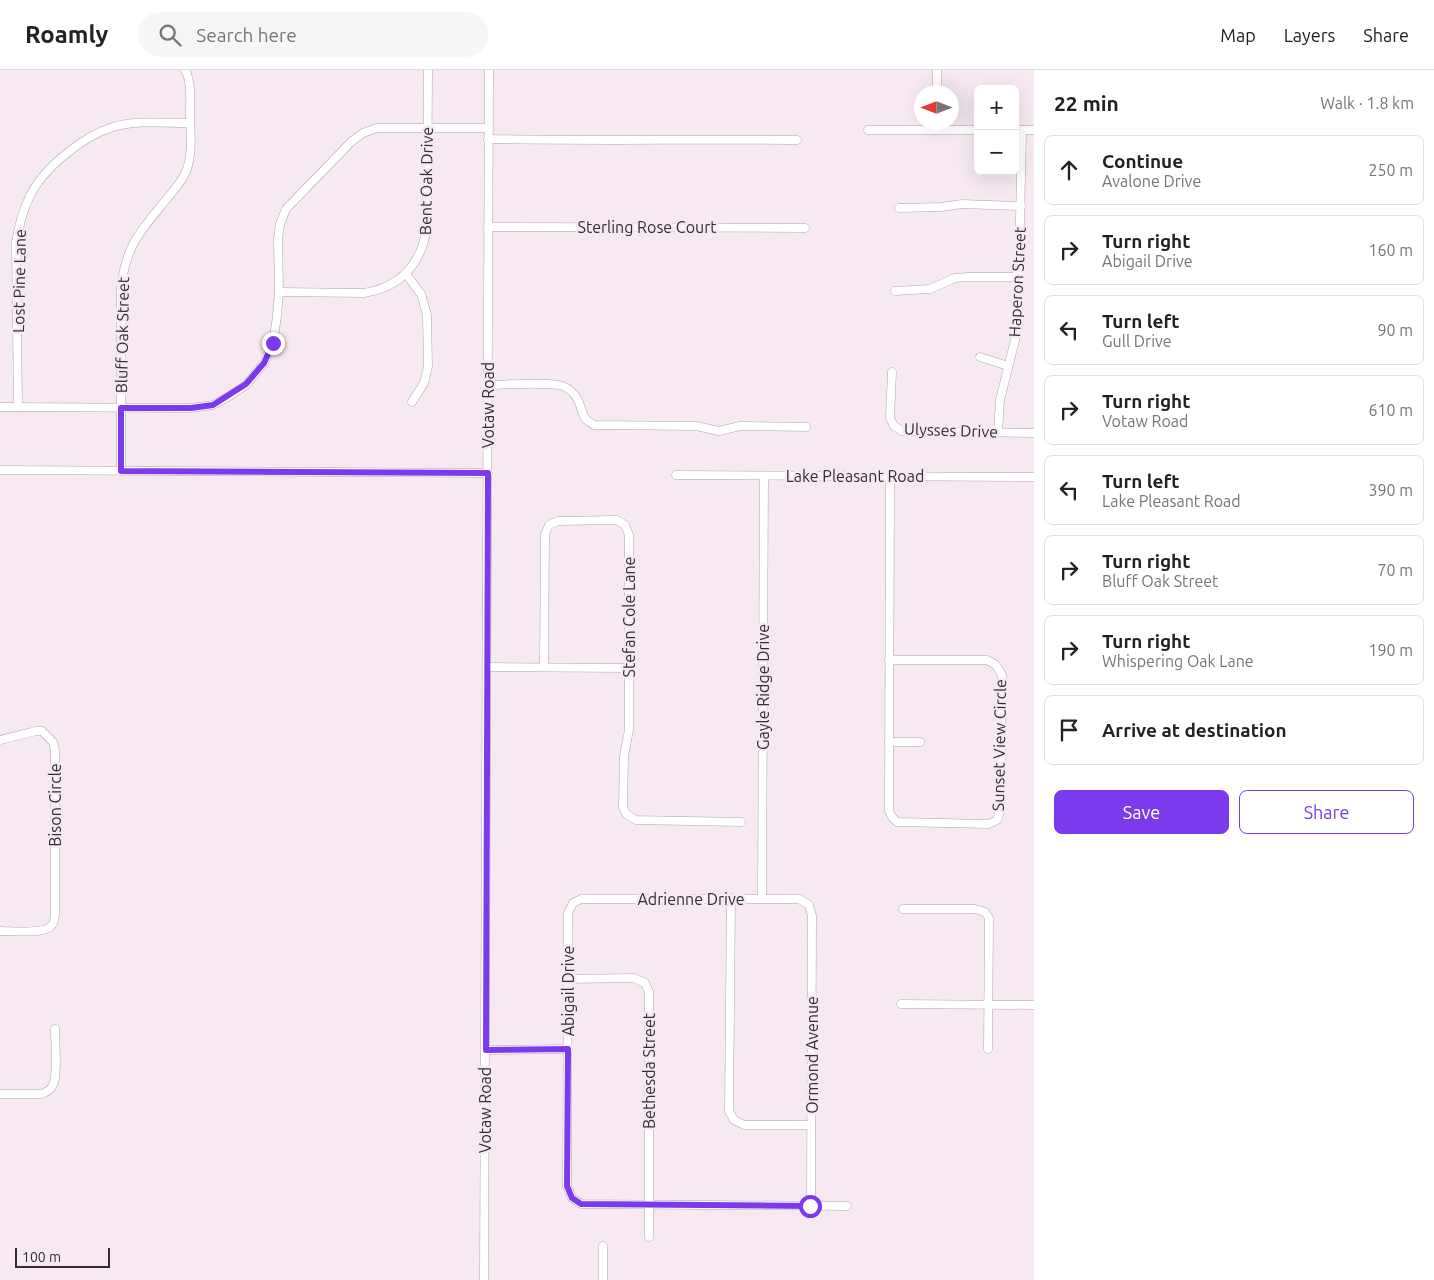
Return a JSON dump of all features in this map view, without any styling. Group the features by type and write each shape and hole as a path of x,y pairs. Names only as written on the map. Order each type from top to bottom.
{"street":[{"name":"Bluff Oak Street","path":"121,471 121,288 124,267 129,250 140,232 187,170 190,152 190,87 185,70"},
{"name":"Bent Oak Drive","path":"279,292 364,293 377,291 392,285 406,274 418,258 428,228 428,70"},
{"name":"Votaw Road","path":"484,1280 489,70"},
{"path":"937,70 937,85"},
{"name":"Lost Pine Lane","path":"18,406 16,242 21,216 30,195 44,174 75,146 91,136 114,127 134,124 190,123"},
{"path":"868,130 914,127"},
{"path":"0,407 191,408 213,405 246,384 264,363 273,343 279,292 278,239 280,224 286,209 352,141 363,133 377,128 488,128"},
{"path":"959,128 974,130"},
{"path":"1019,130 1034,130"},
{"path":"488,139 605,141 682,139 797,140"},
{"name":"Haperon Street","path":"998,432 1000,400 1015,340 1019,277 1019,168"},
{"path":"899,208 940,207 962,204 1020,206"},
{"name":"Sterling Rose Court","path":"488,227 805,228"},
{"path":"406,274 421,294 427,316 428,367 424,383 412,402"},
{"path":"895,291 930,289 955,278 1019,277"},
{"path":"980,358 1008,366"},
{"name":"Ulysses Drive","path":"892,372 890,418 894,426 902,431 1034,433"},
{"path":"488,384 554,384 565,387 577,398 582,415 587,422 594,425 696,426 719,431 740,426 806,427"},
{"path":"0,470 488,473"},
{"name":"Lake Pleasant Road","path":"676,475 1034,477"},
{"name":"Gayle Ridge Drive","path":"762,898 764,476"},
{"name":"Sunset View Circle","path":"889,660 986,660 996,665 1002,675 1000,812 997,820 989,824 897,822 889,811 889,660 890,476"},
{"name":"Stefan Cole Lane","path":"544,668 545,534 549,525 558,521 617,520 625,525 629,535 629,730 624,756 622,807 626,814 636,820 741,822"},
{"path":"487,667 628,668"},
{"name":"Bison Circle","path":"0,740 36,730 42,731 53,742 55,751 56,912 54,923 39,931 0,931"},
{"path":"889,742 920,742"},
{"path":"731,898 730,1111 734,1120 744,1125 811,1126"},
{"name":"Adrienne Drive","path":"572,903 581,899 762,898 799,899 809,905"},
{"name":"Abigail Drive","path":"572,903 568,913 567,1186 572,1198 581,1204 650,1205"},
{"name":"Ormond Avenue","path":"809,905 812,916 810,1206"},
{"path":"903,908 975,909 985,912 989,918 988,1049"},
{"name":"Bethesda Street","path":"568,979 634,978 644,983 649,992 649,1237"},
{"path":"901,1004 1034,1004"},
{"path":"0,1094 40,1094 50,1089 55,1077 55,1029"},
{"path":"486,1050 568,1049"},
{"path":"650,1205 847,1206"},
{"path":"603,1246 603,1280"}],"route":[{"path":"273,343 264,363 246,384 213,405 191,408 121,408 121,471 488,473 486,1050 568,1049 567,1186 572,1198 581,1204 810,1206"}]}
